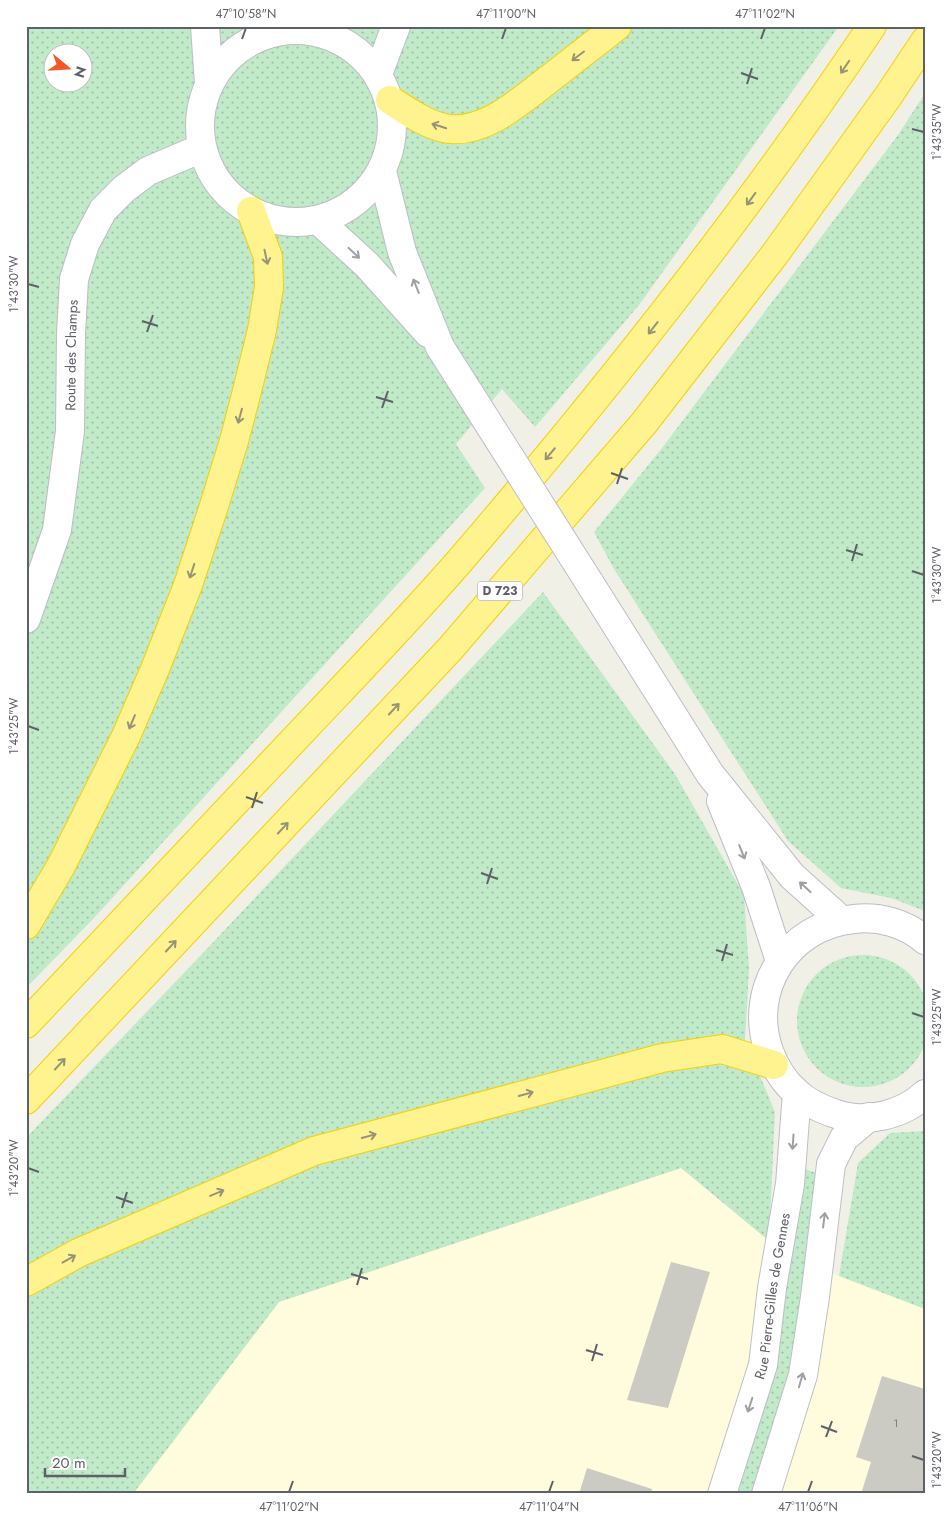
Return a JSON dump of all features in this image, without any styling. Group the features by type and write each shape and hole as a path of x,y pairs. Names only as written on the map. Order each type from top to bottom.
{"highway":[{"path":"390,100 428,122 444,128 462,129 477,126 508,111 617,26"},
{"path":"26,1024 391,636 456,564 584,414 744,208 813,113 872,26"},
{"name":"D 723","path":"26,1100 443,656 644,423 775,254 889,95 925,41"},
{"path":"26,925 61,866 126,736 188,585 213,509 234,441 253,367 262,330 269,287 268,257 251,211"},
{"path":"26,1282 78,1254 314,1151 662,1058 722,1049 774,1065"}],"street":[{"path":"205,26 209,84"},
{"path":"378,74 396,26"},
{"path":"290,28 332,36 358,51 378,74 390,100 393,124 390,148 382,171 366,193 344,210 318,220 295,222 272,220 251,211 228,195 212,173 202,148 200,115 209,84 226,59 250,40 290,28"},
{"name":"Route des Champs","path":"26,619 57,530 70,431 71,334 74,279 85,244 103,210 124,189 148,170 202,148"},
{"path":"382,171 402,252 440,347"},
{"path":"318,220 367,265 440,347 710,774 792,876 841,920"},
{"path":"710,774 756,886 780,962"},
{"path":"922,1100 886,1115 869,1118 843,1116 818,1108 797,1093 784,1080 774,1065 765,1040 763,1012 768,986 780,962 796,942 817,928 841,920 867,917 893,922 925,940"},
{"name":"Rue Pierre-Gilles de Gennes","path":"722,1494 763,1365 772,1288 790,1184 797,1093"},
{"path":"766,1494 803,1375 815,1297 831,1164 844,1138 869,1118"}],"shaded area":[{"path":"681,1168 792,1259 925,1309 925,1494 133,1494 279,1302"}],"green space":[{"path":"26,26 839,26 639,305 535,427 502,389 456,444 485,488 94,918 26,988"},
{"path":"925,93 925,911 891,898 841,888 788,841 614,569 594,532 662,448 898,135"},
{"path":"543,592 675,774 744,895 749,969 745,1040 775,1112 769,1241 681,1168 279,1302 133,1494 26,1494 26,1138"},
{"path":"863,955 876,956 888,960 910,974 924,996 928,1008 928,1034 924,1046 910,1068 888,1082 876,1086 863,1087 850,1086 838,1082 816,1068 802,1046 798,1034 797,1021 798,1008 802,996 816,974 838,960 850,956"},
{"path":"925,1131 925,1309 839,1276 858,1163 890,1133"},
{"path":"802,1168 819,1174 799,1366 759,1494 733,1494"}],"building":[{"path":"671,1262 710,1272 668,1408 627,1400"},
{"path":"882,1376 925,1389 925,1494 861,1494 871,1462 856,1457"},
{"path":"587,1468 652,1489 651,1494 579,1494"}]}
